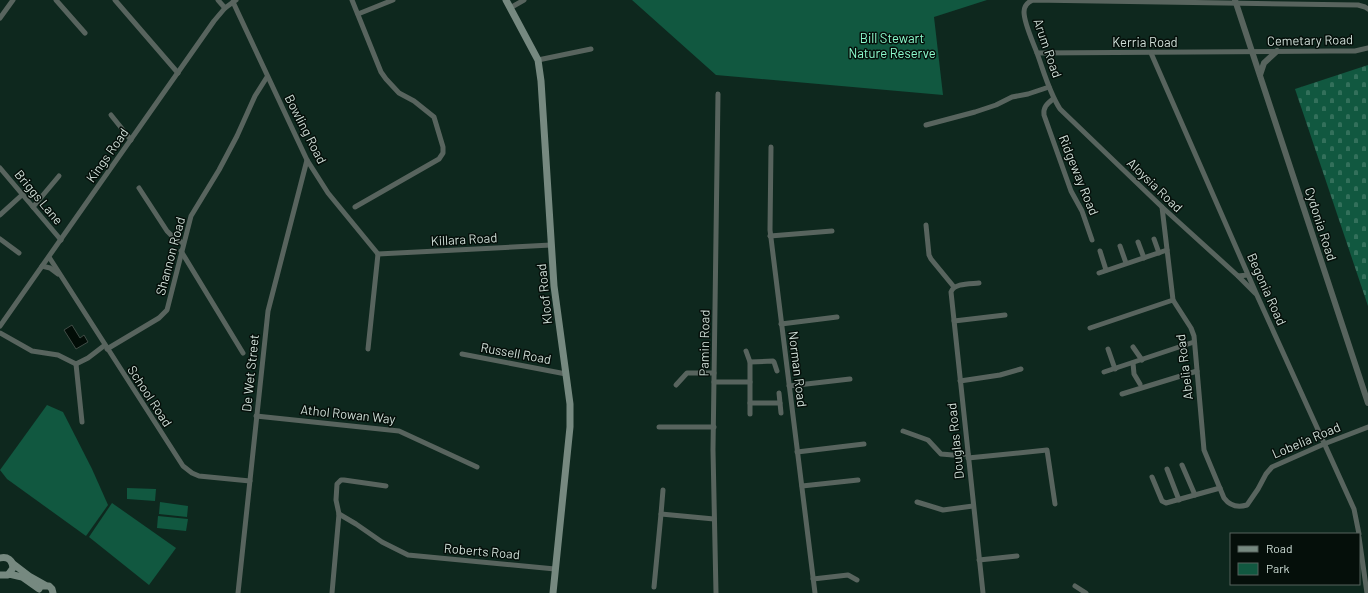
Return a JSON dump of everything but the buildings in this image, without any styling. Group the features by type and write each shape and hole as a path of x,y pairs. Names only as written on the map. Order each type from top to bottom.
{"main road":[{"name":"Kloof Road","path":"506,0 538,60 541,81 554,286 570,404 570,427 553,593"},
{"path":"2,556 9,559 29,576 41,589"},
{"path":"9,574 13,568 12,562"},
{"path":"0,575 5,576 9,574 22,578 41,589 50,587 54,593"}],"street":[{"path":"0,18 13,0"},
{"path":"56,0 85,34"},
{"path":"115,0 178,73"},
{"path":"218,0 225,8"},
{"path":"352,0 381,72 399,93 414,101 434,117 443,147 443,153 439,159 354,207"},
{"path":"358,14 393,0"},
{"path":"510,8 524,0"},
{"name":"Arum Road","path":"1053,99 1024,14 1026,5 1033,0 1084,0"},
{"path":"1084,0 1235,1 1358,5 1368,9"},
{"name":"Kings Road","path":"0,326 178,73 225,8 234,1"},
{"name":"Bowling Road","path":"234,1 267,77 306,160 328,193 378,254"},
{"name":"Cydonia Road","path":"1235,1 1368,403"},
{"name":"Cemetary Road","path":"1252,52 1355,51 1368,48"},
{"path":"538,60 590,49"},
{"path":"1260,76 1264,63 1277,51"},
{"name":"Kerria Road","path":"1037,53 1252,52"},
{"name":"Begonia Road","path":"1151,53 1256,293 1354,509 1359,533"},
{"name":"Shannon Road","path":"76,364 155,321 165,312 168,306 191,216 219,170 267,77"},
{"path":"926,125 975,112 996,105 1012,97 1028,94 1049,87"},
{"name":"Pamin Road","path":"716,593 714,519 714,372 718,94"},
{"name":"Aloysia Road","path":"1053,99 1060,108 1162,208 1256,293"},
{"name":"Ridgeway Road","path":"1053,99 1045,105 1044,115 1071,191 1082,211 1092,240"},
{"path":"111,115 130,140"},
{"name":"Norman Road","path":"771,147 770,236 815,593"},
{"name":"De Wet Street","path":"238,593 268,311 306,160"},
{"name":"Briggs Lane","path":"0,168 61,240"},
{"path":"33,207 59,176"},
{"path":"139,188 167,231 174,238 183,243"},
{"path":"0,215 23,194"},
{"name":"Abelia Road","path":"1162,208 1174,300 1191,328 1194,342 1204,450 1226,502"},
{"path":"926,224 929,255 954,287 979,283"},
{"path":"770,236 832,231"},
{"path":"1154,239 1159,253"},
{"path":"0,240 18,252"},
{"path":"1138,242 1144,258"},
{"name":"Killara Road","path":"378,254 551,245"},
{"path":"1120,246 1126,264"},
{"path":"1100,273 1167,250"},
{"path":"181,251 243,353"},
{"path":"1100,251 1106,270"},
{"path":"368,349 378,254"},
{"name":"School Road","path":"49,257 186,469 199,476 250,481"},
{"name":"School Road","path":"42,266 53,270 61,277"},
{"path":"1238,276 1248,275"},
{"name":"Douglas Road","path":"954,287 951,292 983,593"},
{"path":"1090,328 1174,300"},
{"path":"954,321 1005,315"},
{"path":"781,324 837,317"},
{"path":"0,333 32,351 58,355 76,364 82,422"},
{"path":"1104,372 1194,342"},
{"path":"1133,347 1142,360"},
{"path":"1108,349 1115,369"},
{"path":"746,351 750,362 750,414"},
{"name":"Russell Road","path":"462,354 566,374"},
{"path":"750,362 773,361 777,371"},
{"path":"1133,363 1134,374 1140,384"},
{"path":"960,381 1000,375 1021,369"},
{"path":"1122,394 1197,371"},
{"path":"676,385 687,373 714,372"},
{"path":"789,386 850,379"},
{"path":"714,382 750,382"},
{"path":"779,393 781,413"},
{"path":"750,403 780,403"},
{"name":"Athol Rowan Way","path":"256,416 399,431 477,467"},
{"path":"659,428 714,427"},
{"name":"Lobelia Road","path":"1226,502 1233,506 1242,507 1247,505 1272,467 1324,444 1368,427"},
{"path":"904,431 928,440 941,454 968,456 1047,450 1055,504"},
{"path":"797,452 864,444"},
{"path":"1182,465 1195,495"},
{"path":"1167,469 1179,500"},
{"path":"1152,477 1162,501 1166,503 1220,488"},
{"path":"332,593 339,514 335,495 336,487 339,481 344,480 386,486"},
{"path":"802,486 858,480"},
{"path":"654,586 663,490"},
{"path":"917,502 943,510 973,506"},
{"name":"Roberts Road","path":"339,514 382,542 408,555 555,569"},
{"path":"661,514 714,519"},
{"name":"Begonia Road","path":"1360,540 1366,569 1367,593"},
{"path":"979,560 1017,556"},
{"path":"813,579 848,575 857,580"},
{"path":"1075,586 1086,593"}],"green space":[{"name":"Bill Stewart Nature Reserve","path":"632,0 987,0 934,17 943,95 716,75"},
{"path":"1368,65 1368,306 1295,89"},
{"path":"47,405 63,412 92,469 108,505 86,536 7,479 0,470"},
{"path":"127,488 156,489 155,501 127,499"},
{"path":"160,502 188,506 187,517 159,514"},
{"path":"112,503 176,548 149,585 89,537"},
{"path":"158,516 188,519 186,531 157,528"}],"shaded area":[{"path":"72,325 80,338 84,335 88,342 76,349 64,330"}]}
